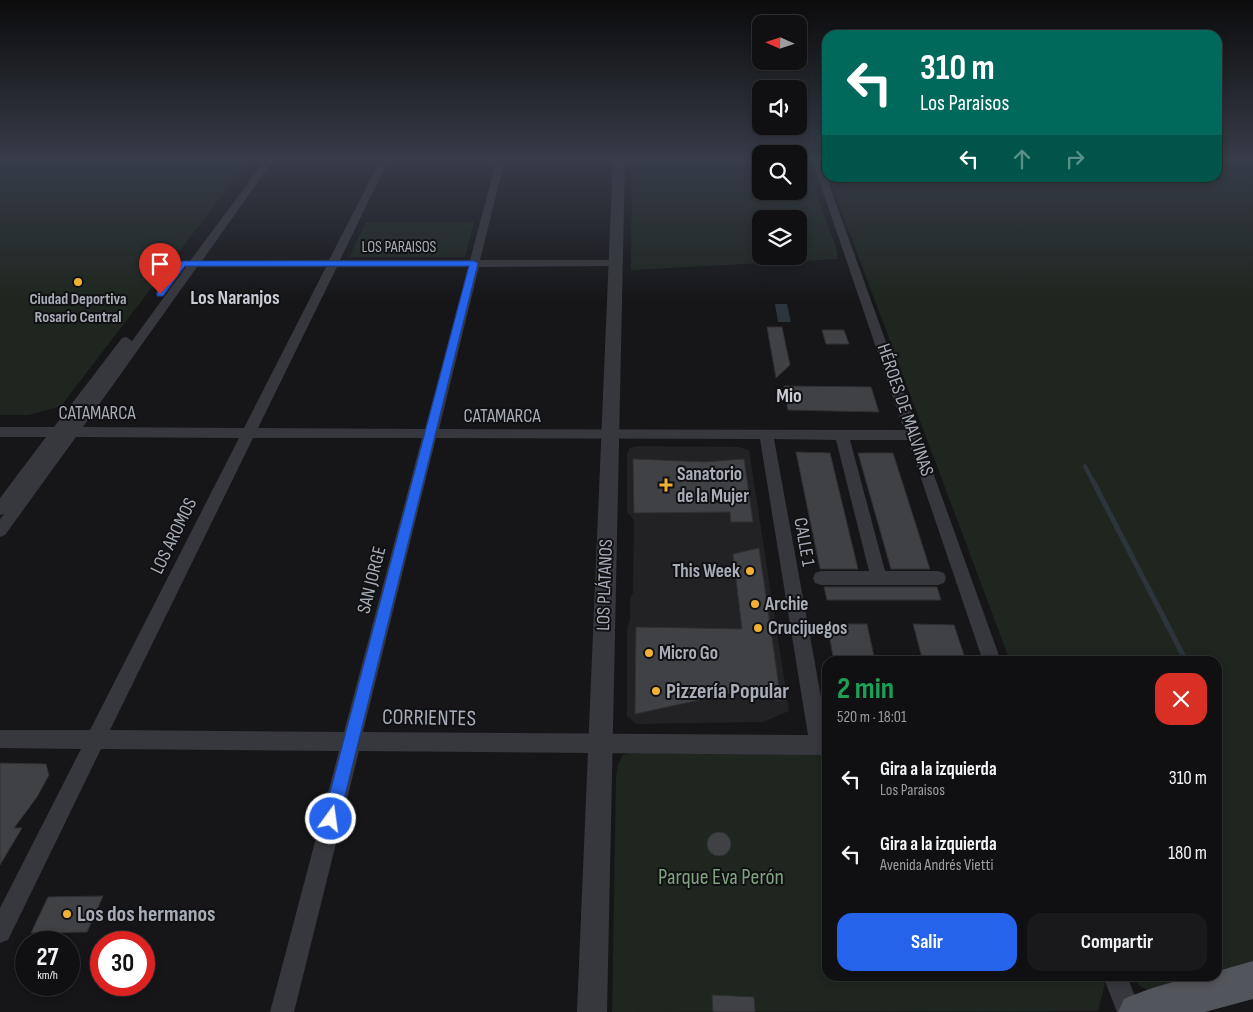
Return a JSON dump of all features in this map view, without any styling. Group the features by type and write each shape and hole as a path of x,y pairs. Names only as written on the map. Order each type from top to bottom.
{"main road":[{"path":"1137,1012 1253,980"}],"street":[{"path":"0,531 72,432 228,206"},
{"path":"0,509 233,206"},
{"name":"LOS AROMOS","path":"0,932 361,206"},
{"name":"SAN JORGE","path":"282,1012 489,206"},
{"name":"LOS PLÁTANOS","path":"592,1012 617,206"},
{"name":"HÉROES DE MALVINAS","path":"833,206 990,656"},
{"name":"LOS PARAISOS","path":"188,264 615,263"},
{"name":"CATAMARCA","path":"0,432 914,436"},
{"name":"CALLE 1","path":"766,435 822,740"},
{"path":"842,435 879,578"},
{"path":"821,578 938,578"},
{"name":"CORRIENTES","path":"0,739 822,745"},
{"path":"1116,981 1128,1012"}],"shaded area":[{"path":"775,304 787,304 791,322 778,322"},
{"path":"637,446 739,447 749,450 789,711 763,722 636,724 627,716 627,629 630,619 630,599 633,593 634,520 627,512 627,454 630,448"}],"green space":[{"name":"Ciudad Deportiva Rosario Central","path":"0,206 214,206 61,406 29,415 0,415"},
{"path":"632,206 821,206 836,247 838,259 807,261 807,210 752,210 752,264 631,270"},
{"path":"840,206 1253,206 1253,963 1222,971 1222,656 1008,656"},
{"path":"366,222 474,222 465,257 349,257"},
{"name":"Parque Eva Perón","path":"633,752 822,753 822,981 1105,981 1098,1011 612,1012 616,777 618,765 623,755"},
{"path":"1136,981 1183,981 1149,990 1141,987"}],"building":[{"path":"767,327 782,327 790,365 776,378"},
{"path":"822,330 844,330 849,344 826,344"},
{"path":"784,386 871,387 879,412 788,410"},
{"path":"796,452 830,453 858,569 820,569"},
{"path":"858,453 893,453 930,569 891,569"},
{"path":"633,459 705,462 744,459 753,522 731,522 730,512 634,513"},
{"path":"759,548 781,701 736,692 635,714 636,627 742,629 733,554"},
{"path":"824,587 937,587 941,600 827,600"},
{"path":"827,624 867,624 874,656 833,656"},
{"path":"913,624 954,625 964,656 922,656"},
{"path":"0,763 46,764 49,775 37,797 14,828 22,828 0,865"},
{"path":"719,832 727,836 731,844 727,852 719,856 711,852 707,844 711,836"},
{"name":"Los dos hermanos","path":"103,896 87,932 32,931 48,897"},
{"path":"712,995 754,997 755,1012 713,1012"}],"waterway":[{"path":"1085,466 1093,482"},
{"path":"1093,481 1183,656"}],"place":[{"name":"Ciudad Deportiva Rosario Central","path":"78,282"},
{"name":"Sanatorio de la Mujer","path":"666,485"},
{"name":"This Week","path":"750,571"},
{"name":"Archie","path":"755,604"},
{"name":"Crucijuegos","path":"758,628"},
{"name":"Micro Go","path":"649,653"},
{"name":"Pizzería Popular","path":"656,691"},
{"name":"Los dos hermanos","path":"67,914"}],"district":[{"name":"Los Naranjos","path":"235,298"},
{"name":"Mio","path":"789,396"}],"route":[{"path":"160,294 183,264 474,263 331,819"}]}
